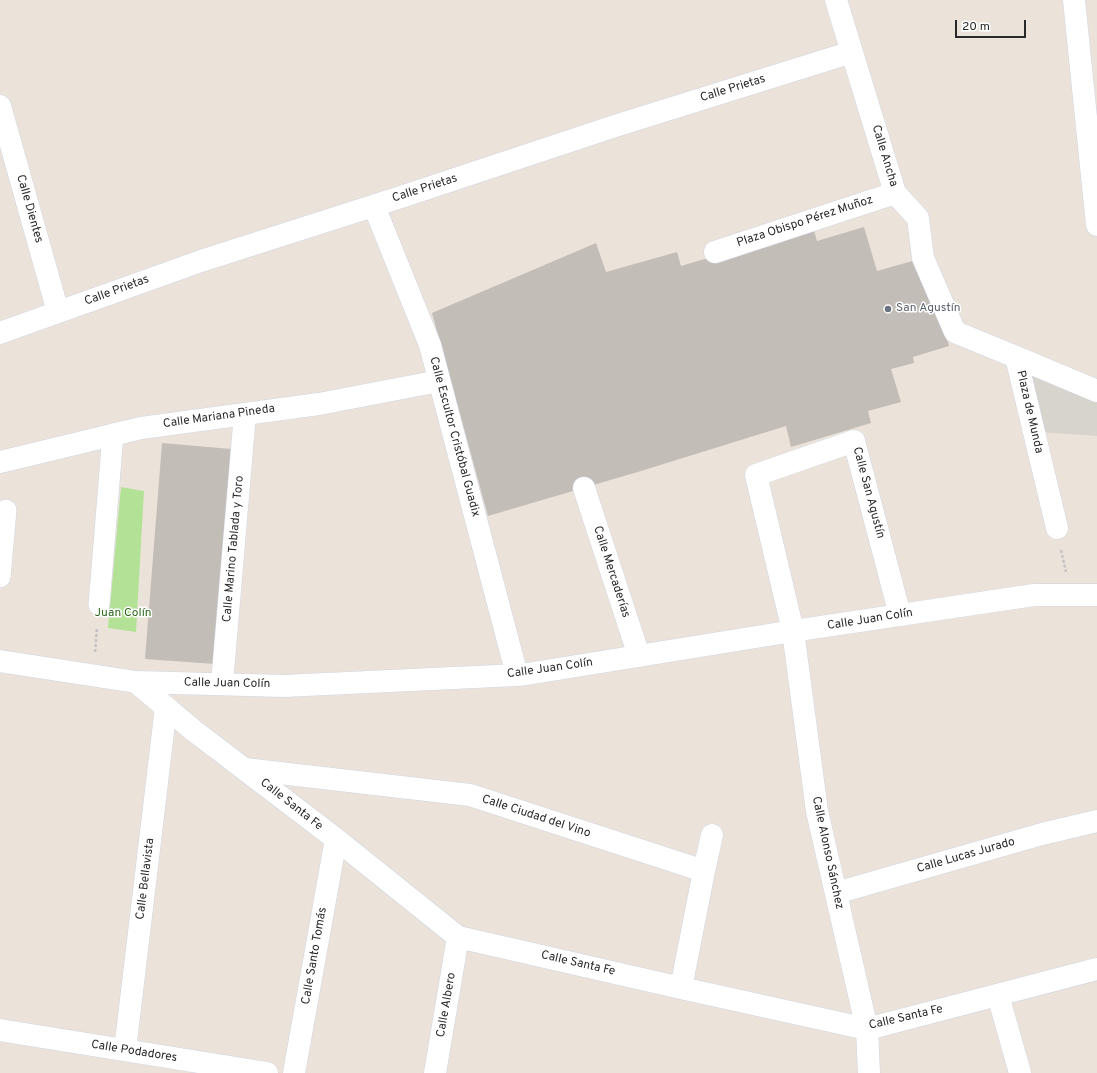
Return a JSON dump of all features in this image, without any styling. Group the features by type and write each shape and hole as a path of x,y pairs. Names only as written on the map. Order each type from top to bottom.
{"street":[{"name":"Calle Ancha","path":"836,0 895,193 918,218 924,258 955,332 1016,357"},
{"path":"1074,0 1097,225"},
{"name":"Calle Prietas","path":"0,333 201,261 374,206 615,126 852,52"},
{"name":"Calle Dientes","path":"0,106 58,312"},
{"name":"Plaza Obispo Pérez Muñoz","path":"715,252 895,193"},
{"name":"Calle Escultor Cristóbal Guadix","path":"374,206 430,345 517,675"},
{"name":"Plaza de Munda","path":"1016,357 1097,391"},
{"name":"Plaza de Munda","path":"1016,357 1057,528"},
{"name":"Calle Mariana Pineda","path":"0,462 141,428 319,404 439,381"},
{"name":"Calle Marino Tablada y Toro","path":"222,684 245,414"},
{"path":"99,605 113,434"},
{"name":"Calle San Agustín","path":"793,631 756,475 854,441 900,615"},
{"name":"Calle Mercaderías","path":"584,488 639,656"},
{"path":"0,577 6,510"},
{"name":"Calle Juan Colín","path":"0,662 136,682 284,686 517,675 793,631 1034,595 1097,595"},
{"name":"Calle Alonso Sánchez","path":"793,631 817,811 867,1029 869,1073"},
{"name":"Calle Santa Fe","path":"136,682 193,730 336,839 458,937 867,1029 1097,968"},
{"name":"Calle Bellavista","path":"125,1050 166,707"},
{"name":"Calle Ciudad del Vino","path":"245,769 470,795 704,871"},
{"name":"Calle Lucas Jurado","path":"836,893 1042,834 1097,821"},
{"path":"681,988 712,836"},
{"name":"Calle Santo Tomás","path":"294,1073 336,839"},
{"name":"Calle Albero","path":"435,1073 458,937"},
{"path":"998,995 1020,1073"},
{"name":"Calle Podadores","path":"0,1030 268,1073"}],"path":[{"path":"1057,528 1070,595"},
{"path":"93,676 99,605"}],"green space":[{"name":"Juan Colín","path":"121,487 144,491 136,632 108,628"}],"shaded area":[{"path":"1026,370 1097,398 1097,436 1040,432"}],"building":[{"path":"813,227 817,241 864,227 877,271 923,258 949,346 913,357 914,363 891,369 901,402 868,411 871,423 791,447 786,426 488,516 432,313 596,243 606,272 677,252 681,266"},
{"path":"162,443 231,449 215,664 145,659"}],"place":[{"name":"San Agustín","path":"888,309"}]}
